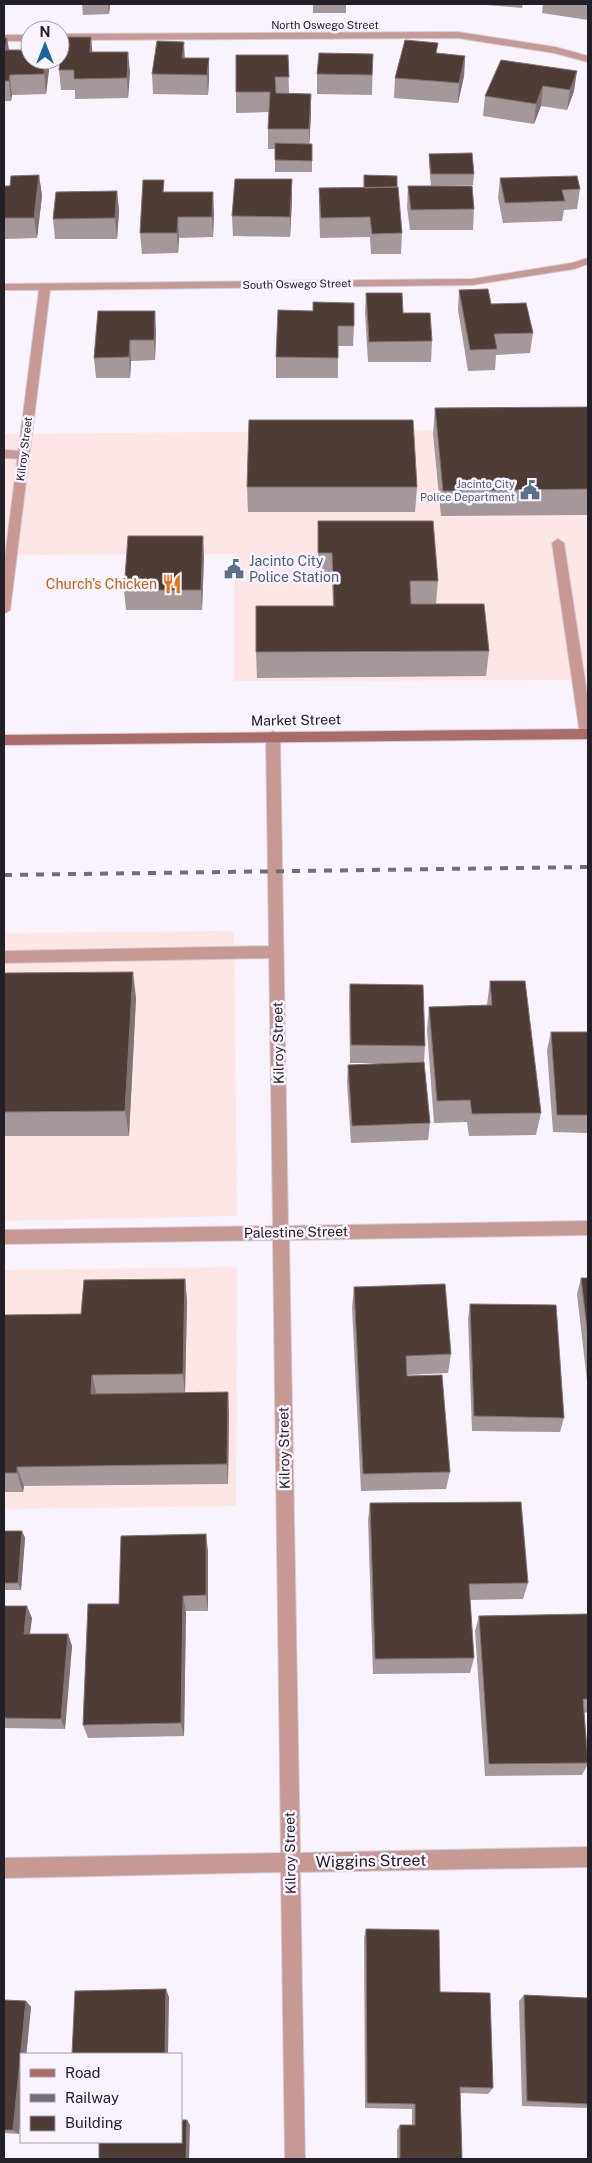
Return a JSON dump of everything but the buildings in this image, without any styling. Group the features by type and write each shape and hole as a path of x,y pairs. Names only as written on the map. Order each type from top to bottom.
{"main road":[{"name":"Market Street","path":"4,740 588,734"}],"street":[{"name":"North Oswego Street","path":"70,37 458,35 555,50 588,59"},
{"path":"4,38 20,38"},
{"name":"South Oswego Street","path":"4,287 472,282 574,266 588,261"},
{"name":"Kilroy Street","path":"4,610 45,287"},
{"path":"4,454 23,455"},
{"path":"558,543 588,734"},
{"name":"Kilroy Street","path":"273,736 295,2159"},
{"path":"4,957 276,952"},
{"name":"Palestine Street","path":"4,1237 588,1228"},
{"name":"Wiggins Street","path":"4,1868 588,1857"}],"shaded area":[{"path":"588,429 588,680 234,681 234,554 4,555 4,434"},
{"path":"234,931 237,1216 4,1221 4,933"},
{"path":"237,1267 236,1506 4,1509 4,1270"}],"railway":[{"path":"4,875 588,867"}],"place":[{"name":"Jacinto City Police Department","path":"530,490"},
{"name":"Jacinto City Police Station","path":"234,569"},
{"name":"Church's Chicken","path":"172,584"}]}
